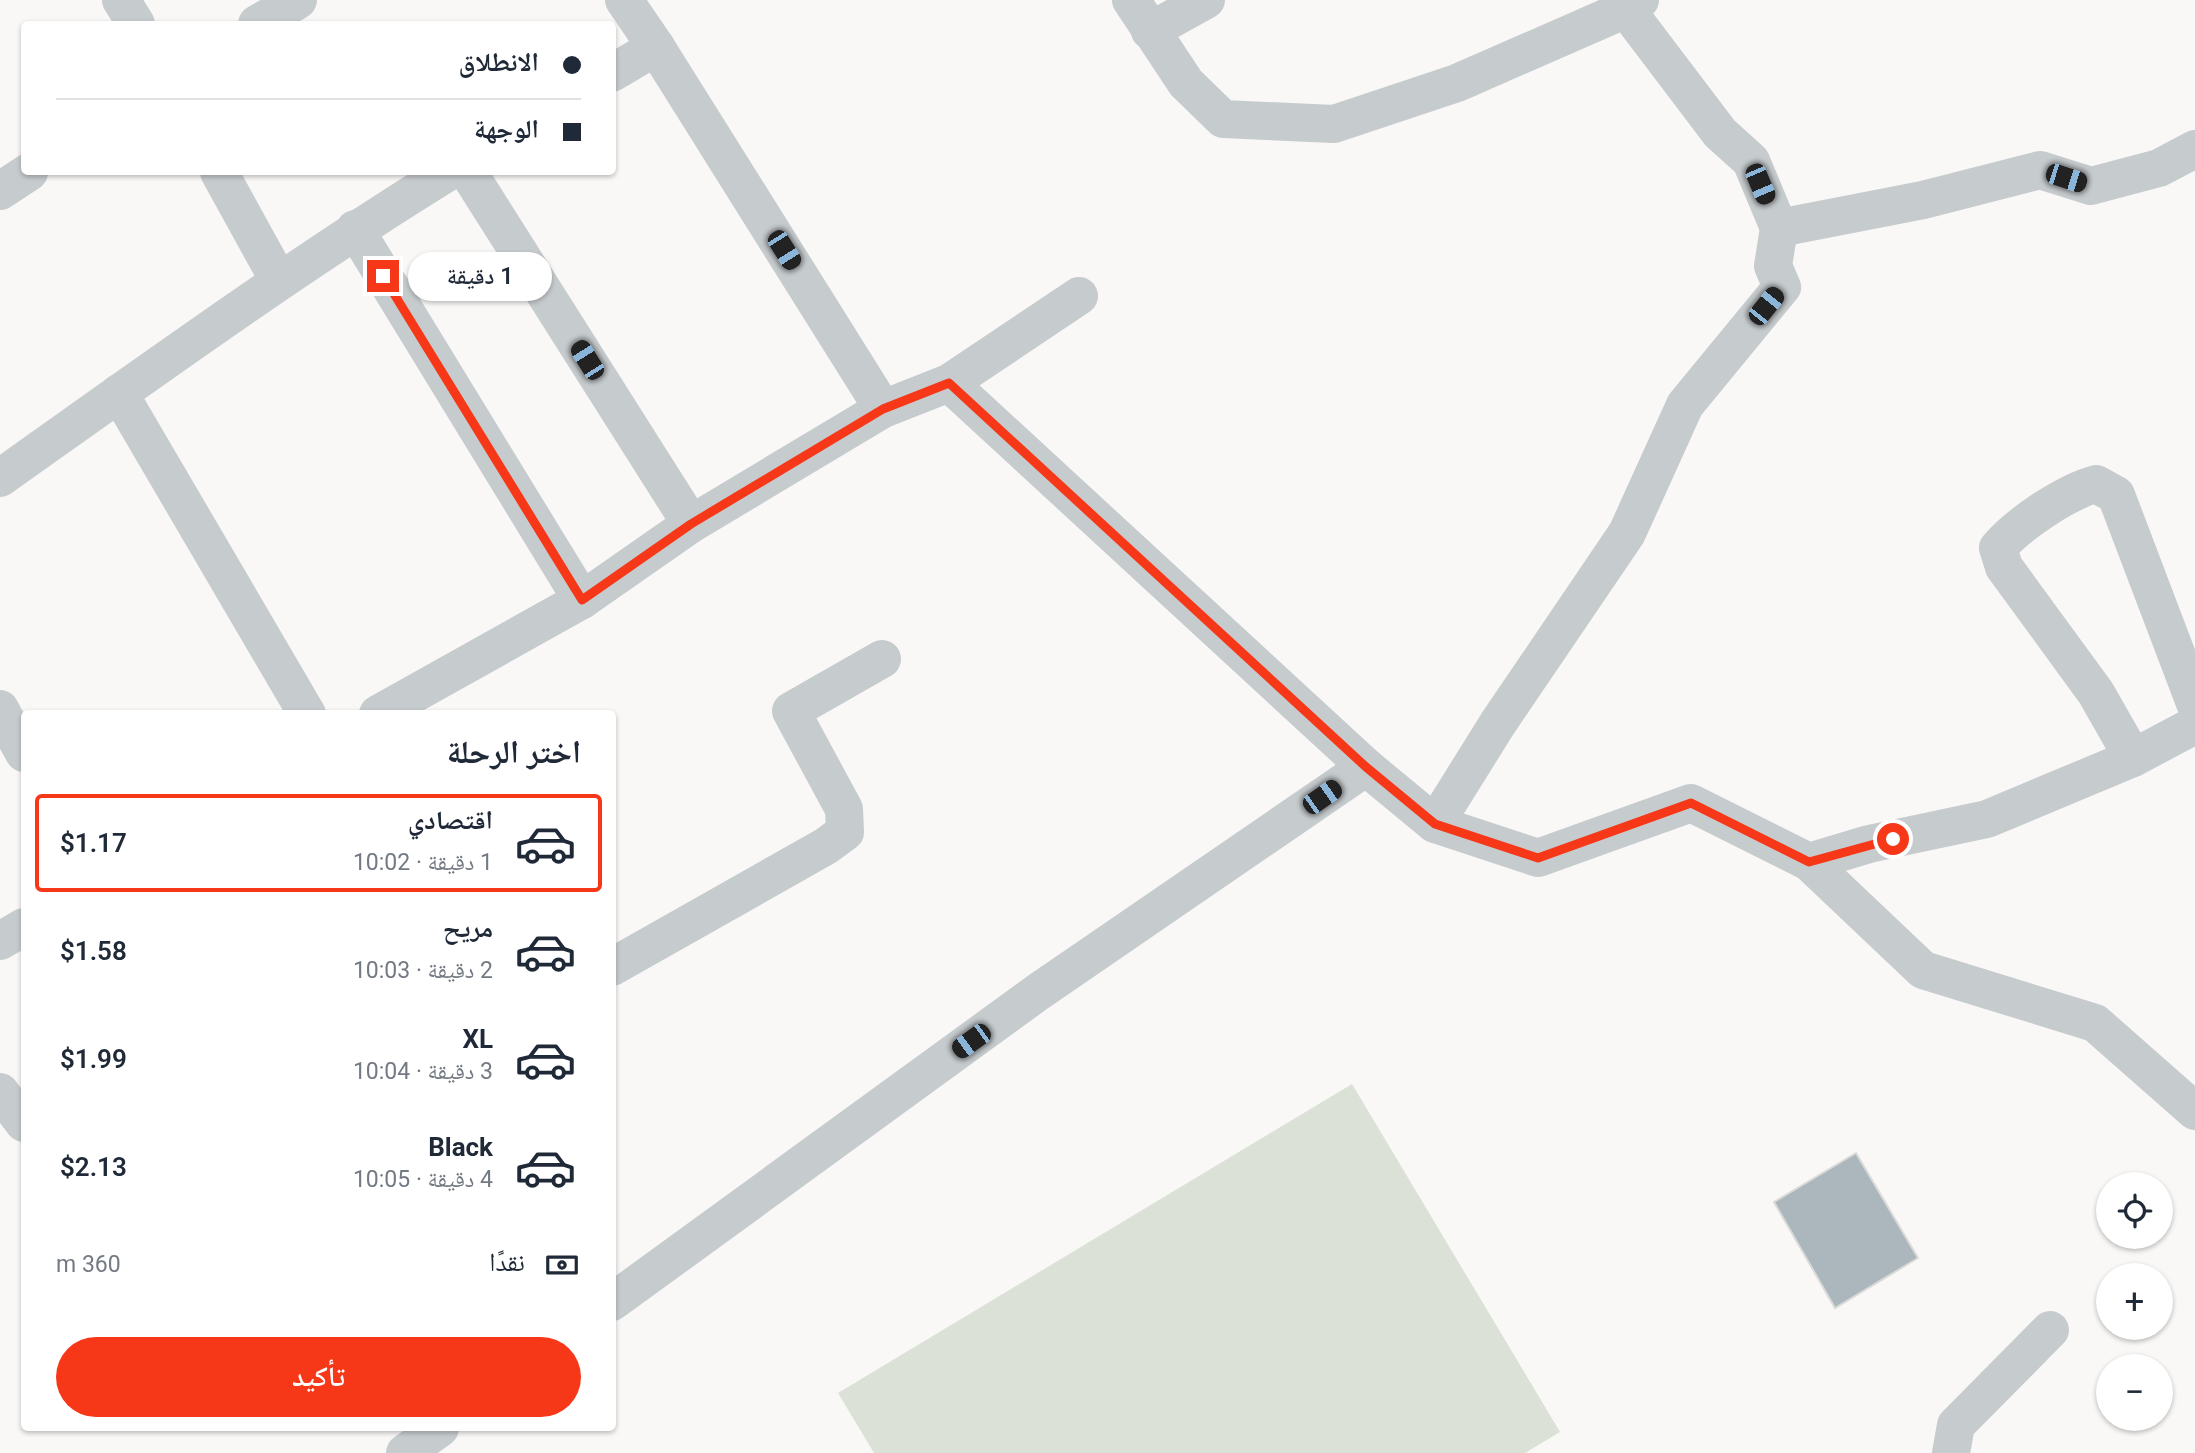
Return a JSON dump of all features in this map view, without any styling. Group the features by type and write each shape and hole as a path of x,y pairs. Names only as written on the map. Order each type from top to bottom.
{"street":[{"path":"121,0 134,21"},
{"path":"262,21 298,0"},
{"path":"624,0 883,409"},
{"path":"1206,0 1140,16 1186,83 1223,120 1334,124 1457,83 1630,3 1720,133 1751,161 1779,228 1773,266 1782,287 1685,405 1627,533 1497,723 1435,824"},
{"path":"616,71 656,47"},
{"path":"1779,228 1923,200 2040,170 2091,186 2158,168 2195,149"},
{"path":"0,191 24,175"},
{"path":"221,175 279,281"},
{"path":"0,478 355,229 443,175"},
{"path":"470,175 691,524"},
{"path":"355,229 582,600"},
{"path":"385,710 582,600 691,524 883,409 949,383 1079,296"},
{"path":"949,383 1366,767 1435,824 1538,858 1691,803 1809,862 1923,970 2095,1023 2195,1111"},
{"path":"119,393 305,710"},
{"path":"2133,758 2096,694 2004,567 1998,548 2009,535 2077,489 2095,484 2116,495 2195,703"},
{"path":"616,965 826,846 845,832 845,809 791,711 882,659"},
{"path":"0,709 21,748"},
{"path":"1809,862 1869,844 1987,819 2133,758 2195,726"},
{"path":"616,1299 1038,992 1366,767"},
{"path":"0,941 21,929"},
{"path":"0,1092 21,1120"},
{"path":"1951,1453 1956,1426 2050,1330"},
{"path":"405,1453 436,1431"}],"shaded area":[{"path":"1352,1084 1560,1432 1525,1453 874,1453 838,1393"}],"building":[{"path":"1856,1153 1918,1258 1835,1308 1774,1202"}],"route":[{"path":"383,276 582,600 691,524 883,409 949,383 1366,767 1435,824 1538,858 1691,803 1809,862 1893,839"}]}
